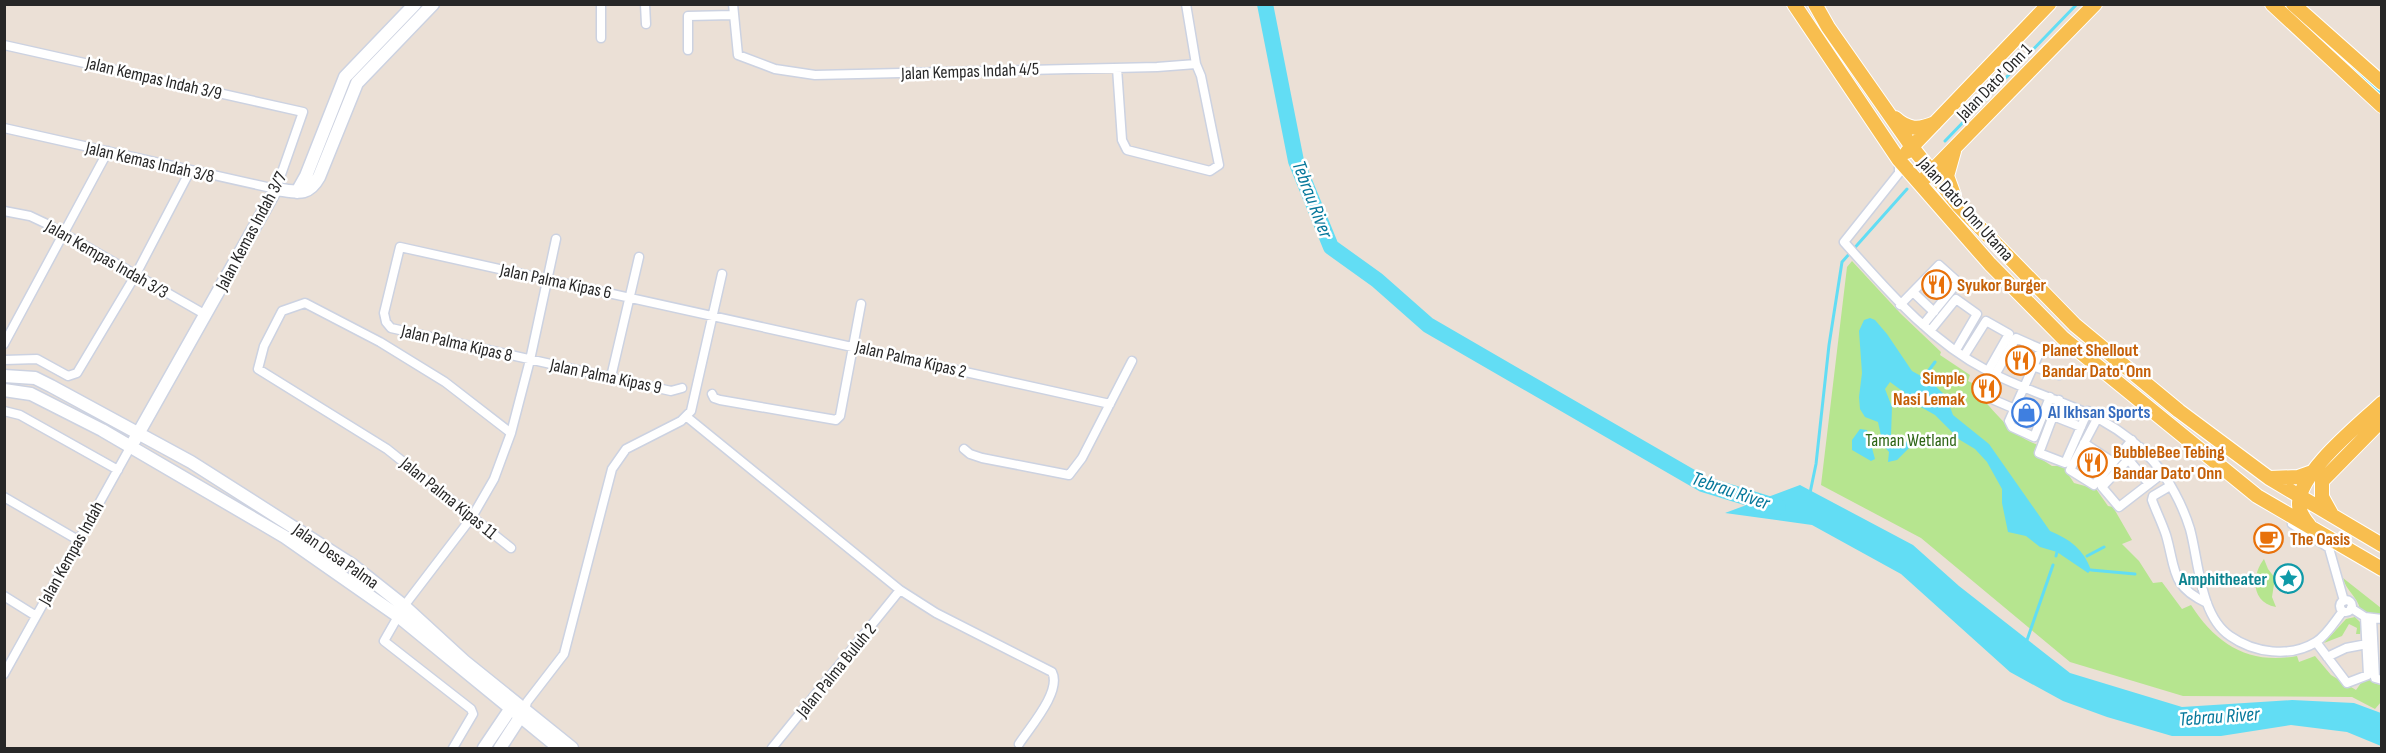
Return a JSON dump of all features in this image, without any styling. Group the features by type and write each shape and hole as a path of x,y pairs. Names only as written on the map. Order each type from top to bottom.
{"main road":[{"name":"Jalan Dato' Onn Utama","path":"1794,4 1899,160 1990,264 2063,338 2192,445 2274,506 2382,569"},
{"name":"Jalan Dato' Onn Utama","path":"1815,4 1885,109 1931,172 1958,205 2074,325 2179,411 2269,478 2382,545"},
{"name":"Jalan Dato' Onn 1","path":"1899,160 1940,121 2049,4"},
{"name":"Jalan Dato' Onn 1","path":"1919,184 2095,4"},
{"path":"2271,4 2382,106"},
{"path":"2293,4 2382,84"},
{"path":"1885,109 1908,127 1926,127 1940,121"},
{"path":"1956,146 1947,176 1958,205"},
{"path":"2314,530 2301,512 2301,496 2312,472 2382,403"},
{"path":"2333,517 2322,497 2322,481 2382,420"},
{"path":"2269,478 2298,477 2312,472"}],"street":[{"path":"415,4 345,77 306,176 297,192 305,193 316,183 357,83 433,4"},
{"path":"601,4 601,38"},
{"path":"645,4 646,24"},
{"path":"688,50 688,16 733,15 733,4"},
{"path":"1117,68 1122,140 1127,150 1210,171 1219,165 1201,76 1196,64 1186,4"},
{"name":"Jalan Kempas Indah 4/5","path":"733,15 738,55 747,61 775,69 815,75 1196,64"},
{"name":"Jalan Kempas Indah 3/9","path":"4,45 303,112"},
{"name":"Jalan Kemas Indah 3/7","path":"138,434 276,189 303,112"},
{"name":"Jalan Kemas Indah 3/8","path":"4,128 190,171 297,192"},
{"path":"4,344 108,151"},
{"path":"1899,160 1899,173 1844,242 1900,305 1960,353 1991,373 2088,411 2140,447 2163,473 2189,526 2206,603 2212,616 2229,636 2256,650 2290,652 2316,642 2347,610"},
{"path":"4,360 37,359 73,376 135,276 190,171"},
{"name":"Jalan Kempas Indah 3/3","path":"4,211 30,216 206,315"},
{"path":"453,748 473,714 471,709 386,644 386,636 401,611 471,517 494,479 511,433 530,360 556,239"},
{"name":"Jalan Palma Kipas 6","path":"400,247 713,315"},
{"name":"Jalan Palma Kipas 8","path":"400,247 384,313 386,322 392,328 530,360"},
{"path":"611,377 639,257"},
{"path":"1900,305 1939,265 1958,282 1934,312 1927,328"},
{"path":"484,748 564,654 612,469 626,449 687,417 694,399 722,274"},
{"path":"1912,292 1934,312"},
{"path":"1927,328 1956,300 1977,315 1960,353"},
{"name":"Jalan Palma Kipas 11","path":"511,433 445,382 380,342 305,303 282,311 264,346 258,369 387,449 511,548"},
{"path":"712,393 714,398 720,400 836,420 840,416 861,304"},
{"name":"Jalan Palma Kipas 2","path":"713,315 1110,404"},
{"path":"1960,353 1986,321 2009,334 1991,373"},
{"path":"1991,373 2016,338 2041,349 2026,388 2009,421 2012,427 2034,436 2054,398"},
{"name":"Jalan Palma Kipas 9","path":"530,360 671,391 682,388"},
{"path":"964,448 970,454 982,458 1069,475 1082,458 1132,361"},
{"path":"2035,367 2059,375"},
{"name":"Jalan Desa Palma","path":"4,376 35,378 191,462 325,547 519,708"},
{"name":"Jalan Desa Palma","path":"4,390 31,394 131,446 285,537 401,611"},
{"path":"2054,398 2053,416 2039,453 2064,463 2088,411"},
{"path":"1995,400 2015,409"},
{"path":"4,411 20,415 118,470"},
{"path":"2053,416 2081,428"},
{"path":"687,417 900,590 936,613 1052,672 1056,679 1054,690 1019,744"},
{"path":"2098,417 2070,470 2094,486 2132,440"},
{"name":"Jalan Kempas Indah","path":"4,674 138,434"},
{"path":"2084,442 2113,462"},
{"path":"2140,447 2102,487 2120,507 2163,473"},
{"path":"2128,459 2149,484"},
{"path":"2170,486 2152,496 2152,500 2166,535 2174,573 2182,588 2206,603"},
{"path":"4,497 78,540"},
{"path":"2274,506 2280,516 2329,548 2344,601 2340,605 2347,610 2373,618 2374,678 2382,680"},
{"name":"Jalan Palma Buluh 2","path":"772,748 900,590"},
{"path":"4,596 36,616"},
{"path":"2316,642 2347,683 2368,675 2374,644"},
{"path":"2327,657 2346,648 2374,644"},
{"path":"501,748 519,708"},
{"path":"519,708 559,748"},
{"path":"519,708 572,748"}],"green space":[{"name":"Taman Wetland","path":"1852,261 1901,314 1941,352 1940,355 1970,375 1968,381 1978,386 1976,392 2004,422 2019,435 2038,445 2035,455 2052,466 2066,466 2066,471 2074,483 2096,489 2108,506 2113,507 2132,540 2122,544 2139,561 2153,583 2162,582 2182,609 2191,605 2211,631 2223,641 2249,654 2280,658 2297,656 2299,662 2315,656 2331,675 2356,690 2361,683 2371,678 2374,683 2381,685 2381,702 2375,709 2352,697 2183,696 2070,662 1921,538 1821,485 1847,267"},
{"path":"2264,559 2275,578 2272,597 2276,607 2262,600 2256,588 2255,580"},
{"path":"2343,578 2381,608 2381,614 2368,613 2360,609"},
{"path":"2355,617 2362,624 2360,634 2356,634 2357,628 2349,624 2342,636 2324,643 2346,619"}],"water":[{"path":"1870,318 1875,320 1887,334 1912,371 1930,381 1946,396 1953,415 1989,444 2050,531 2070,542 2080,551 2091,570 2088,573 2057,552 2040,547 2026,536 2008,532 2002,503 2002,489 1987,462 1935,415 1905,398 1905,393 1890,382 1885,389 1892,407 1891,436 1901,442 1911,441 1912,445 1897,460 1888,462 1889,452 1883,445 1878,422 1865,417 1860,409 1862,373 1859,331 1864,320"},
{"path":"1860,429 1867,430 1875,459 1871,461 1852,450 1852,440"},
{"path":"1800,485 1913,545 1959,586 2070,673 2182,707 2292,700 2354,703 2381,713 2381,746 2347,732 2291,725 2221,736 2172,736 2063,701 2010,672 1901,574 1812,525 1725,513"}],"waterway":[{"name":"Tebrau River","path":"1265,4 1296,161 1331,247 1377,280 1428,325 1703,484 1778,507"},
{"path":"1945,141 2077,4"},
{"path":"2329,48 2382,95"},
{"path":"1810,493 1816,464 1829,345 1842,262 1907,189"},
{"path":"1924,377 1935,362"},
{"path":"2087,556 2104,547"},
{"path":"2056,556 2057,552"},
{"path":"2026,643 2053,565"},
{"path":"2091,570 2135,574"}],"place":[{"name":"Syukor Burger","path":"1936,285"},
{"name":"Planet Shellout Bandar Dato' Onn","path":"2021,360"},
{"name":"Simple Nasi Lemak","path":"1986,388"},
{"name":"Al Ikhsan Sports","path":"2027,412"},
{"name":"BubbleBee Tebing Bandar Dato' Onn","path":"2092,462"},
{"name":"The Oasis","path":"2269,539"},
{"name":"Amphitheater","path":"2288,579"}]}
